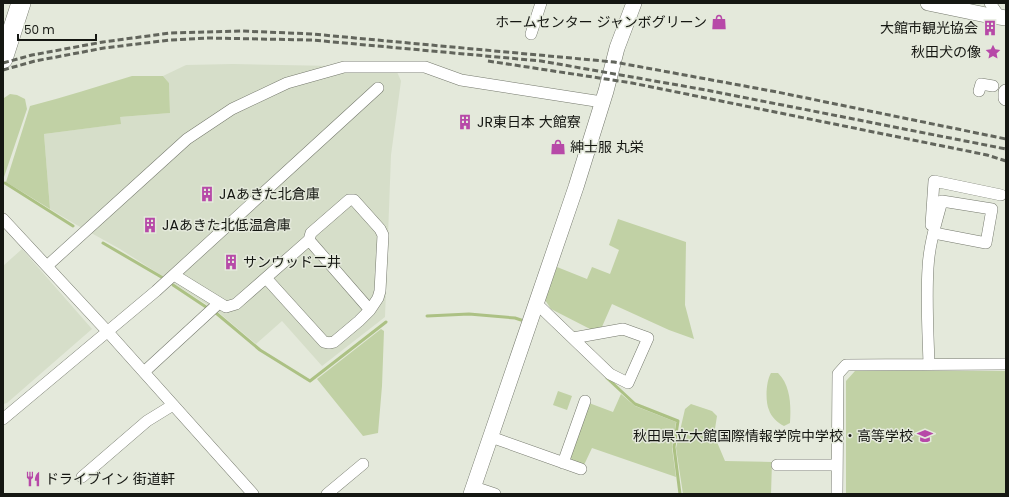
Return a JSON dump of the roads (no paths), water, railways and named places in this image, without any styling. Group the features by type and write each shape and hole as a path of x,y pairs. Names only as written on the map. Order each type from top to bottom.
{"highway":[{"path":"4,55 21,3"}],"street":[{"path":"531,34 541,3"},
{"path":"495,494 472,490 576,187 617,48 634,3"},
{"path":"928,3 1002,17"},
{"path":"990,3 1002,17"},
{"path":"47,266 187,139 232,109 287,83 344,67 425,66 461,80 602,102"},
{"path":"979,91 981,84 999,89 1006,98"},
{"path":"3,420 156,291 378,88"},
{"path":"929,364 928,267 936,178 1001,195"},
{"path":"174,274 226,307 236,304 266,278 309,240 311,233 349,200 354,200 380,228 383,235 380,291 378,298 360,321 334,342 324,342 266,278"},
{"path":"942,202 992,209 986,242 932,232 942,202"},
{"path":"3,219 173,404 247,492"},
{"path":"309,240 370,310"},
{"path":"144,372 219,302"},
{"path":"536,303 610,374 628,383 648,338 623,329 573,338"},
{"path":"837,494 838,374 846,365 1006,364"},
{"path":"563,463 585,401"},
{"path":"82,477 147,421 173,404"},
{"path":"491,437 581,470"},
{"path":"327,494 363,464"},
{"path":"777,465 837,465"}],"waterway":[{"path":"5,183 73,226"},
{"path":"103,243 163,278"},
{"path":"173,285 206,307"},
{"path":"216,313 260,350 310,381 386,322"},
{"path":"427,316 469,314 515,318 521,320"},
{"path":"607,378 635,404 678,421 674,447 680,494"}],"railway":[{"path":"3,63 32,55 103,42 170,33 241,31 312,34 614,62 777,92 1006,139"},
{"path":"3,70 35,61 104,48 170,40 209,38 312,40 541,61 706,90 1006,149"},
{"path":"488,61 632,83 987,155 1006,161"}],"place":[{"name":"ホームセンター ジャンボグリーン","path":"719,22"},
{"name":"大館市観光協会","path":"990,28"},
{"name":"秋田犬の像","path":"993,52"},
{"name":"JR東日本 大館寮","path":"465,122"},
{"name":"紳士服 丸栄","path":"558,147"},
{"name":"JAあきた北倉庫","path":"207,194"},
{"name":"JAあきた北低温倉庫","path":"150,225"},
{"name":"サンウッド二井","path":"231,262"},
{"name":"秋田県立大館国際情報学院中学校・高等学校","path":"925,436"},
{"name":"ドライブイン 街道軒","path":"33,479"}]}
